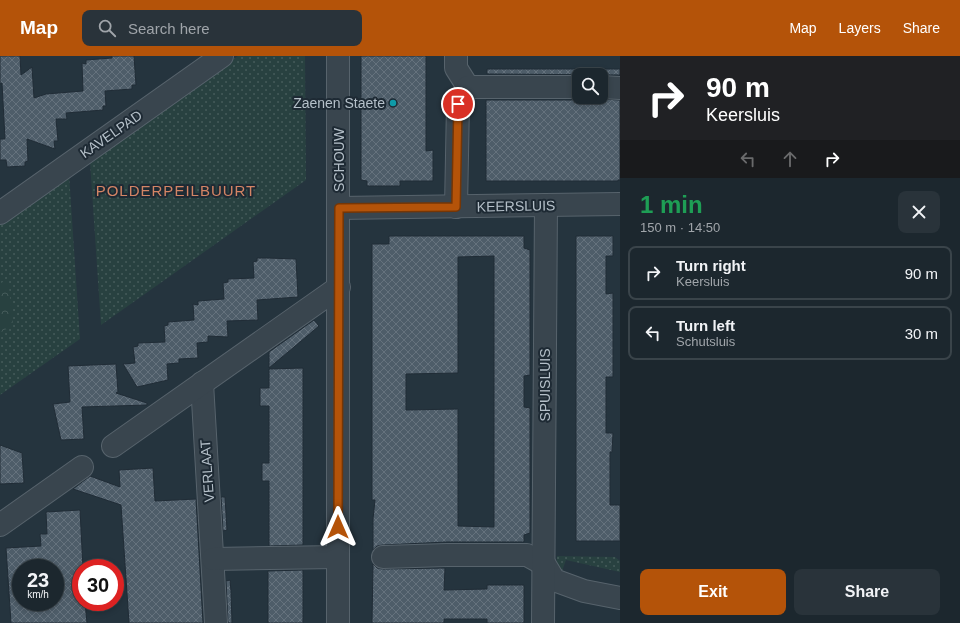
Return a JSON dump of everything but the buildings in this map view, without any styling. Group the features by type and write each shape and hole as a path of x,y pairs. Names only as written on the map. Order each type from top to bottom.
{"street":[{"name":"KAVELPAD","path":"0,213 222,56"},
{"name":"SCHOUW","path":"338,56 338,623"},
{"path":"456,56 456,68 468,87"},
{"path":"468,87 572,87"},
{"path":"456,207 458,104 468,87"},
{"path":"608,88 620,88"},
{"name":"KEERSLUIS","path":"339,208 620,204"},
{"name":"SPUISLUIS","path":"543,623 546,205"},
{"path":"113,446 339,287"},
{"name":"VERLAAT","path":"202,383 216,623"},
{"path":"0,525 82,467"},
{"path":"383,558 447,555 527,555 544,564 554,580 584,591 620,598"},
{"path":"213,559 338,557"}],"green space":[{"path":"238,56 305,56 306,180 101,325 90,162"},
{"path":"69,174 80,339 0,395 0,222"},
{"path":"8,278 13,325 0,333 0,284"},
{"path":"557,556 615,557 620,561 620,572 566,560 561,574 556,570"}],"place":[{"name":"Zaenen Staete","path":"393,103"}],"district":[{"name":"POLDERPEILBUURT","path":"176,190"}],"route":[{"path":"338,527 339,208 456,207 458,104"}]}
